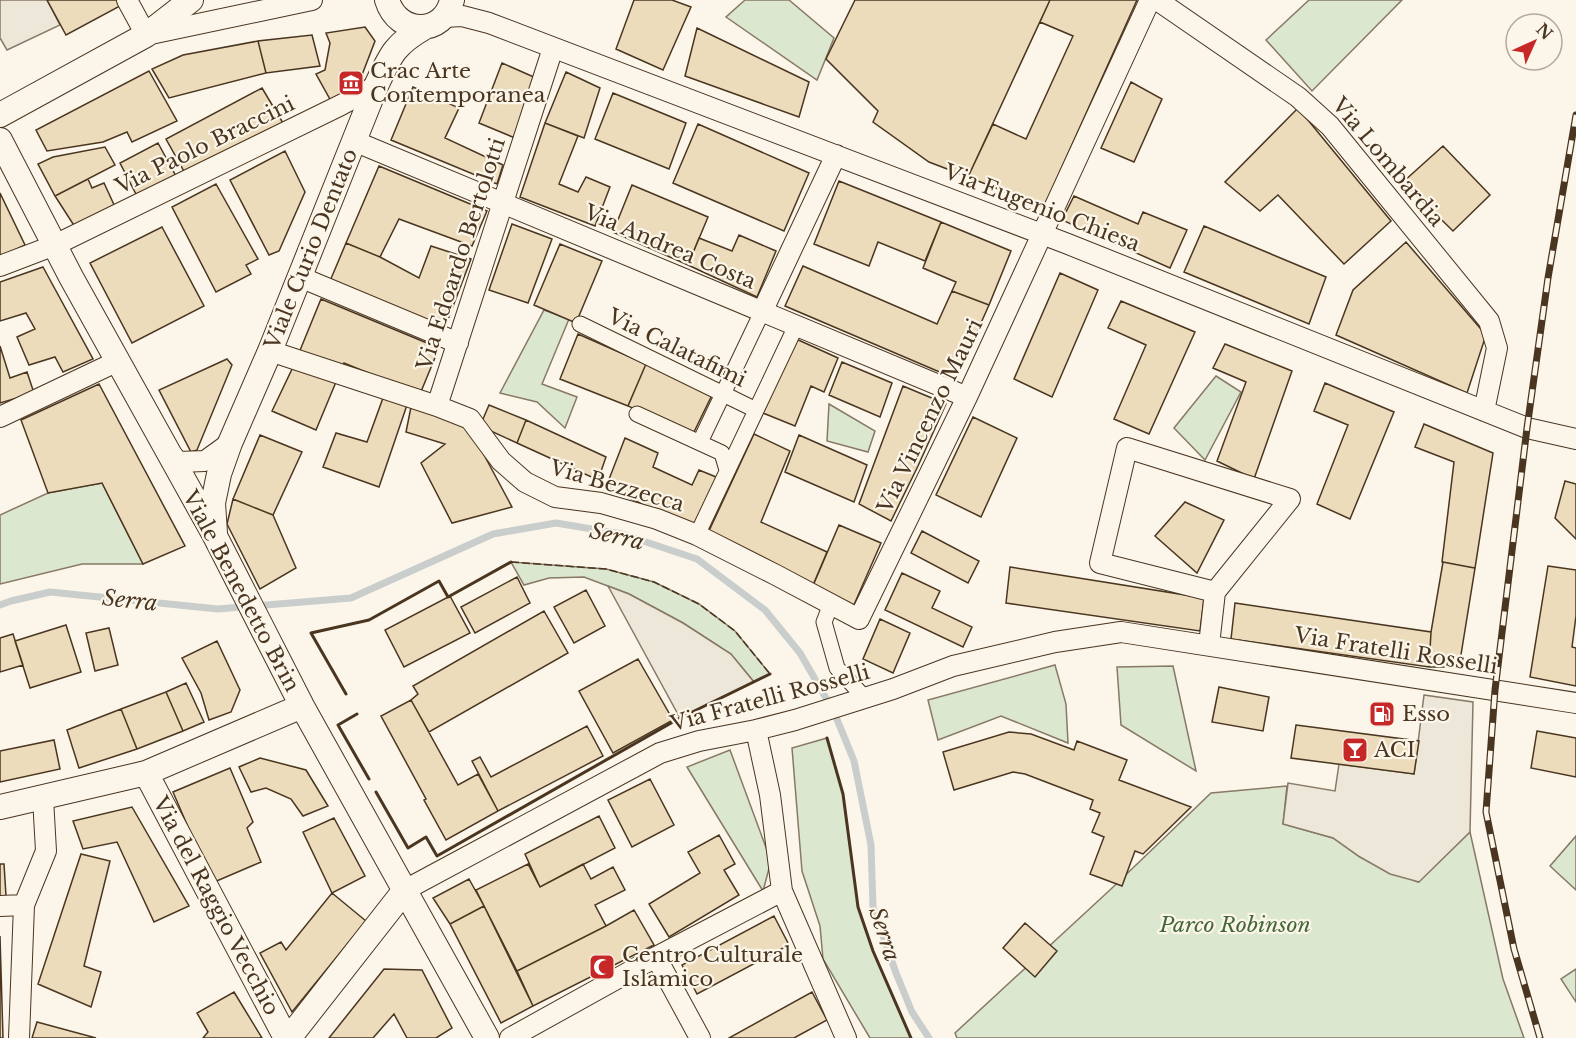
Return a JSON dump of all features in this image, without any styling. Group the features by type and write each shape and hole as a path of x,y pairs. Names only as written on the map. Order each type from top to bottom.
{"street":[{"path":"127,0 146,35"},
{"path":"0,115 146,35 191,0"},
{"path":"146,35 312,0"},
{"name":"Via Eugenio Chiesa","path":"463,0 489,23"},
{"path":"1043,234 1150,0"},
{"name":"Via Lombardia","path":"1157,0 1298,97 1330,126 1489,321 1497,348 1484,411"},
{"path":"388,4 396,17 415,27 440,15"},
{"name":"Viale Curio Dentato","path":"388,4 393,29 390,56"},
{"name":"Via Eugenio Chiesa","path":"440,15 462,16 489,23 1043,234 1527,428 1576,439"},
{"name":"Viale Curio Dentato","path":"215,536 213,503 219,474 230,443 270,351 376,86 390,56 406,38 440,15"},
{"name":"Via Edoardo Bertolotti","path":"437,406 553,48"},
{"name":"Via Paolo Braccini","path":"0,266 55,245 376,86"},
{"name":"Viale Benedetto Brin","path":"0,140 118,362 215,536 302,706 488,1038"},
{"name":"Via Andrea Costa","path":"354,141 967,397"},
{"path":"700,442 836,154"},
{"name":"Via Vincenzo Mauri","path":"859,619 1043,234"},
{"path":"300,277 458,343"},
{"name":"Via Calatafimi","path":"580,324 756,410"},
{"path":"697,536 796,326"},
{"name":"Via Bezzecca","path":"270,351 470,419 501,461 525,482 555,497 601,503 657,519 697,536 859,619"},
{"path":"0,417 118,362"},
{"path":"637,414 722,453 727,470"},
{"path":"162,443 178,462 205,461 230,443"},
{"path":"1209,645 1215,592 1290,499 1127,448 1100,564 1215,592"},
{"path":"831,604 824,622 837,668 857,701"},
{"name":"Via Fratelli Rosselli","path":"405,890 660,753 699,741 795,720 857,701 953,666 1055,642 1121,632 1576,703"},
{"path":"0,807 146,773 302,706"},
{"path":"756,730 770,795 782,891 846,1038"},
{"name":"Via del Raggio Vecchio","path":"146,773 287,1038"},
{"path":"19,1038 24,905 46,851 43,798"},
{"path":"287,1038 405,890"},
{"path":"510,1038 656,957 782,891"},
{"path":"0,906 24,905"},
{"path":"656,957 700,1038"}],"green space":[{"path":"745,0 789,0 834,38 817,80 726,17"},
{"path":"1309,0 1402,0 1312,91 1266,40"},
{"path":"544,310 569,319 542,384 577,397 565,428 537,402 500,393"},
{"path":"1216,376 1241,392 1205,460 1174,428"},
{"path":"829,404 875,431 868,452 827,441"},
{"path":"102,483 143,564 82,564 0,584 0,515 48,493"},
{"path":"511,562 606,569 654,582 699,604 735,631 770,674 754,682 731,654 683,623 629,594 584,577 549,578 524,585"},
{"path":"1055,665 1066,704 1068,743 1001,716 938,740 928,700"},
{"path":"1173,666 1196,771 1121,725 1117,667"},
{"path":"827,738 843,794 858,907 873,951 911,1038 870,1038 823,959 820,926 802,871 792,748"},
{"path":"730,750 771,861 763,891 687,767"},
{"name":"Parco Robinson","path":"1287,786 1283,824 1333,838 1360,857 1418,882 1470,832 1503,979 1524,1038 957,1038 955,1033 1211,793"},
{"path":"1576,836 1576,890 1550,866"},
{"path":"1576,969 1576,1002 1561,979"}],"shaded area":[{"path":"0,0 47,0 60,25 7,50 0,38"},
{"path":"608,586 629,594 683,623 731,654 754,682 680,718"},
{"path":"1424,695 1473,702 1470,832 1419,882 1390,874 1333,838 1283,824 1288,783 1335,791 1339,764 1414,774"}],"building":[{"path":"47,0 117,0 120,6 66,35"},
{"path":"634,0 672,0 691,7 663,70 616,49"},
{"path":"855,0 1050,0 968,177 929,162 873,122 878,111 826,59"},
{"path":"1050,0 1137,0 1044,207 968,177 993,124 1026,139 1073,36 1040,22"},
{"path":"365,27 375,41 357,88 331,101 316,74 325,70 330,43 326,33"},
{"path":"697,28 809,82 799,117 685,76"},
{"path":"312,35 320,66 266,73 258,41"},
{"path":"258,41 266,73 169,98 152,69 183,55"},
{"path":"502,63 536,78 515,138 479,123"},
{"path":"149,71 177,121 132,142 127,132 103,142 47,151 36,130"},
{"path":"566,72 600,88 584,138 545,123"},
{"path":"1131,82 1162,99 1134,162 1101,148"},
{"path":"413,87 459,108 445,138 503,165 497,184 391,140"},
{"path":"262,88 283,123 185,173 166,139"},
{"path":"613,93 686,123 669,169 595,139"},
{"path":"1298,108 1391,221 1344,264 1278,195 1260,211 1225,182"},
{"path":"545,123 578,136 559,184 578,192 586,177 610,187 595,226 520,197"},
{"path":"698,124 809,173 784,231 673,183"},
{"path":"158,143 177,178 138,198 120,163"},
{"path":"1443,146 1490,195 1453,231 1403,182"},
{"path":"105,147 115,165 55,196 38,164 53,157"},
{"path":"285,151 305,192 279,251 269,255 230,180"},
{"path":"379,166 487,211 472,246 399,219 380,257 346,243"},
{"path":"88,179 92,188 104,183 116,209 75,227 55,196"},
{"path":"839,181 941,222 925,261 878,242 869,266 814,244"},
{"path":"216,184 258,259 246,265 251,274 216,292 172,207"},
{"path":"632,185 708,217 688,265 613,232"},
{"path":"0,193 25,245 0,257"},
{"path":"1074,196 1138,224 1143,212 1187,230 1170,268 1062,220"},
{"path":"941,222 1011,251 989,305 952,291 956,282 923,268"},
{"path":"512,224 552,239 528,303 489,290"},
{"path":"1204,226 1326,277 1309,324 1184,272"},
{"path":"162,227 204,306 132,343 90,263"},
{"path":"739,235 776,251 757,297 688,265 699,238 732,251"},
{"path":"1406,242 1486,335 1467,393 1336,335 1353,290"},
{"path":"346,243 380,257 419,278 431,246 471,259 444,330 330,281"},
{"path":"560,244 602,261 576,323 534,305"},
{"path":"803,266 937,324 952,291 989,305 956,379 785,306"},
{"path":"43,267 93,359 63,372 55,357 29,365 17,337 35,329 26,313 0,321 0,282"},
{"path":"1060,273 1098,290 1052,397 1014,379"},
{"path":"321,299 439,348 420,394 344,363 336,382 294,365"},
{"path":"1121,301 1195,332 1149,434 1114,419 1146,345 1108,328"},
{"path":"578,334 646,364 628,406 560,379"},
{"path":"794,338 838,358 824,392 811,386 795,426 763,413"},
{"path":"1225,344 1292,371 1254,479 1217,461 1246,382 1213,368"},
{"path":"0,346 10,378 27,372 34,393 0,403"},
{"path":"227,359 232,365 197,450 191,452 159,390"},
{"path":"842,362 892,383 880,417 829,395"},
{"path":"646,364 712,395 692,436 628,406"},
{"path":"294,365 336,382 316,430 272,411"},
{"path":"1325,383 1394,412 1350,519 1317,504 1348,425 1314,411"},
{"path":"99,384 185,546 143,564 102,483 48,493 21,420"},
{"path":"903,386 946,404 891,521 859,504"},
{"path":"383,398 407,405 379,487 323,467 336,433 367,442"},
{"path":"489,405 526,420 517,443 480,426"},
{"path":"411,407 468,425 512,507 452,523 421,463 445,444 406,432"},
{"path":"973,417 1017,438 981,517 936,495"},
{"path":"526,420 606,457 598,480 517,443"},
{"path":"1424,424 1493,453 1475,568 1442,562 1454,462 1415,447"},
{"path":"754,434 790,451 761,522 827,552 813,585 708,533"},
{"path":"260,435 302,452 273,515 233,499"},
{"path":"799,435 867,465 854,502 785,472"},
{"path":"625,438 658,453 653,467 692,485 699,470 721,479 699,531 606,487"},
{"path":"1565,481 1576,484 1576,539 1555,518"},
{"path":"233,499 273,515 296,568 260,589 227,524"},
{"path":"1185,502 1224,520 1197,573 1155,536"},
{"path":"839,525 881,543 853,607 812,588"},
{"path":"922,531 979,561 968,583 911,553"},
{"path":"1443,562 1475,568 1459,667 1429,667 1431,632"},
{"path":"1548,566 1576,570 1576,616 1572,647 1576,648 1576,686 1530,677"},
{"path":"1010,567 1204,598 1200,631 1006,603"},
{"path":"902,573 940,591 932,608 972,627 963,647 885,610"},
{"path":"517,577 530,603 475,633 461,607"},
{"path":"586,590 605,626 574,643 554,607"},
{"path":"450,596 470,633 404,667 385,630"},
{"path":"1235,603 1431,632 1429,667 1231,639"},
{"path":"544,611 568,653 429,732 411,700 418,694 413,686"},
{"path":"880,619 910,633 893,673 863,659"},
{"path":"66,625 81,672 30,688 15,641"},
{"path":"109,628 118,665 95,671 86,633"},
{"path":"13,634 23,665 0,672 0,638"},
{"path":"217,641 240,690 231,712 209,720 201,693 182,658"},
{"path":"638,659 673,720 613,753 579,691"},
{"path":"186,683 204,722 183,731 166,692"},
{"path":"1219,687 1269,697 1263,731 1212,722"},
{"path":"166,692 183,731 137,749 121,709"},
{"path":"411,700 458,785 478,774 498,811 446,840 381,716"},
{"path":"121,709 137,749 79,768 67,730"},
{"name":"ACI","path":"1296,725 1419,741 1414,774 1291,758"},
{"path":"587,726 603,756 498,811 472,761 480,757 491,777"},
{"path":"1537,731 1576,738 1576,777 1531,768"},
{"path":"1009,732 1031,734 1074,750 1077,741 1127,760 1119,780 1191,807 1143,854 1135,851 1122,886 1090,874 1104,837 1092,832 1100,813 1090,809 1093,800 1025,774 1013,772 954,790 943,752"},
{"path":"54,740 60,769 0,782 0,751"},
{"path":"260,758 306,770 328,806 303,816 291,799 266,788 251,792 239,767"},
{"path":"230,768 253,822 247,828 261,862 212,883 173,792"},
{"path":"650,779 674,825 632,847 608,800"},
{"path":"132,807 189,906 154,922 117,842 83,849 73,821"},
{"path":"599,816 615,848 540,887 525,854"},
{"path":"334,818 365,876 332,893 303,832"},
{"path":"719,835 735,864 724,870 739,895 669,937 649,904 700,873 688,852"},
{"path":"81,854 110,861 84,966 101,972 91,1007 38,984"},
{"path":"0,864 4,864 6,896 0,896"},
{"path":"528,864 540,887 583,864 591,879 613,867 625,890 595,905 606,926 517,971 476,890"},
{"path":"469,879 484,906 450,924 433,898"},
{"path":"332,893 366,921 292,1012 260,953 281,942 286,950"},
{"path":"484,906 533,1006 501,1023 450,924"},
{"path":"634,910 654,945 533,1006 517,971"},
{"path":"774,916 789,945 697,994 682,965"},
{"path":"1025,923 1057,951 1035,977 1003,948"},
{"path":"0,936 3,1038 0,1038"},
{"path":"384,969 422,970 452,1028 436,1038 407,1038 394,1014 373,1038 329,1038"},
{"path":"234,992 262,1038 203,1038 208,1032 197,1013"},
{"path":"812,992 827,1020 794,1038 729,1038"},
{"path":"37,1022 96,1038 32,1038"}],"waterway":[{"name":"Serra","path":"0,605 50,592 218,609 351,598 493,534 556,523 622,534 697,559 765,610 800,653 834,712 854,761 871,845 873,907 912,1012 929,1038"}],"railway":[{"path":"1540,1038 1514,949 1486,812 1495,690 1527,428 1548,278 1576,115"}],"fence":[{"path":"511,562 606,569 654,582 699,604 735,631 770,674"}],"wall":[{"path":"346,694 311,633 369,620 439,581 448,597 511,562"},
{"path":"376,792 408,848 426,837 437,856 680,718 770,674"},
{"path":"357,714 338,725 369,779"},
{"path":"827,738 843,794 858,907 873,951 911,1038"}],"place":[{"name":"Crac Arte Contemporanea","path":"351,83"},
{"name":"Esso","path":"1382,714"},
{"name":"ACI","path":"1355,750"},
{"name":"Centro Culturale Islamico","path":"602,967"}]}
